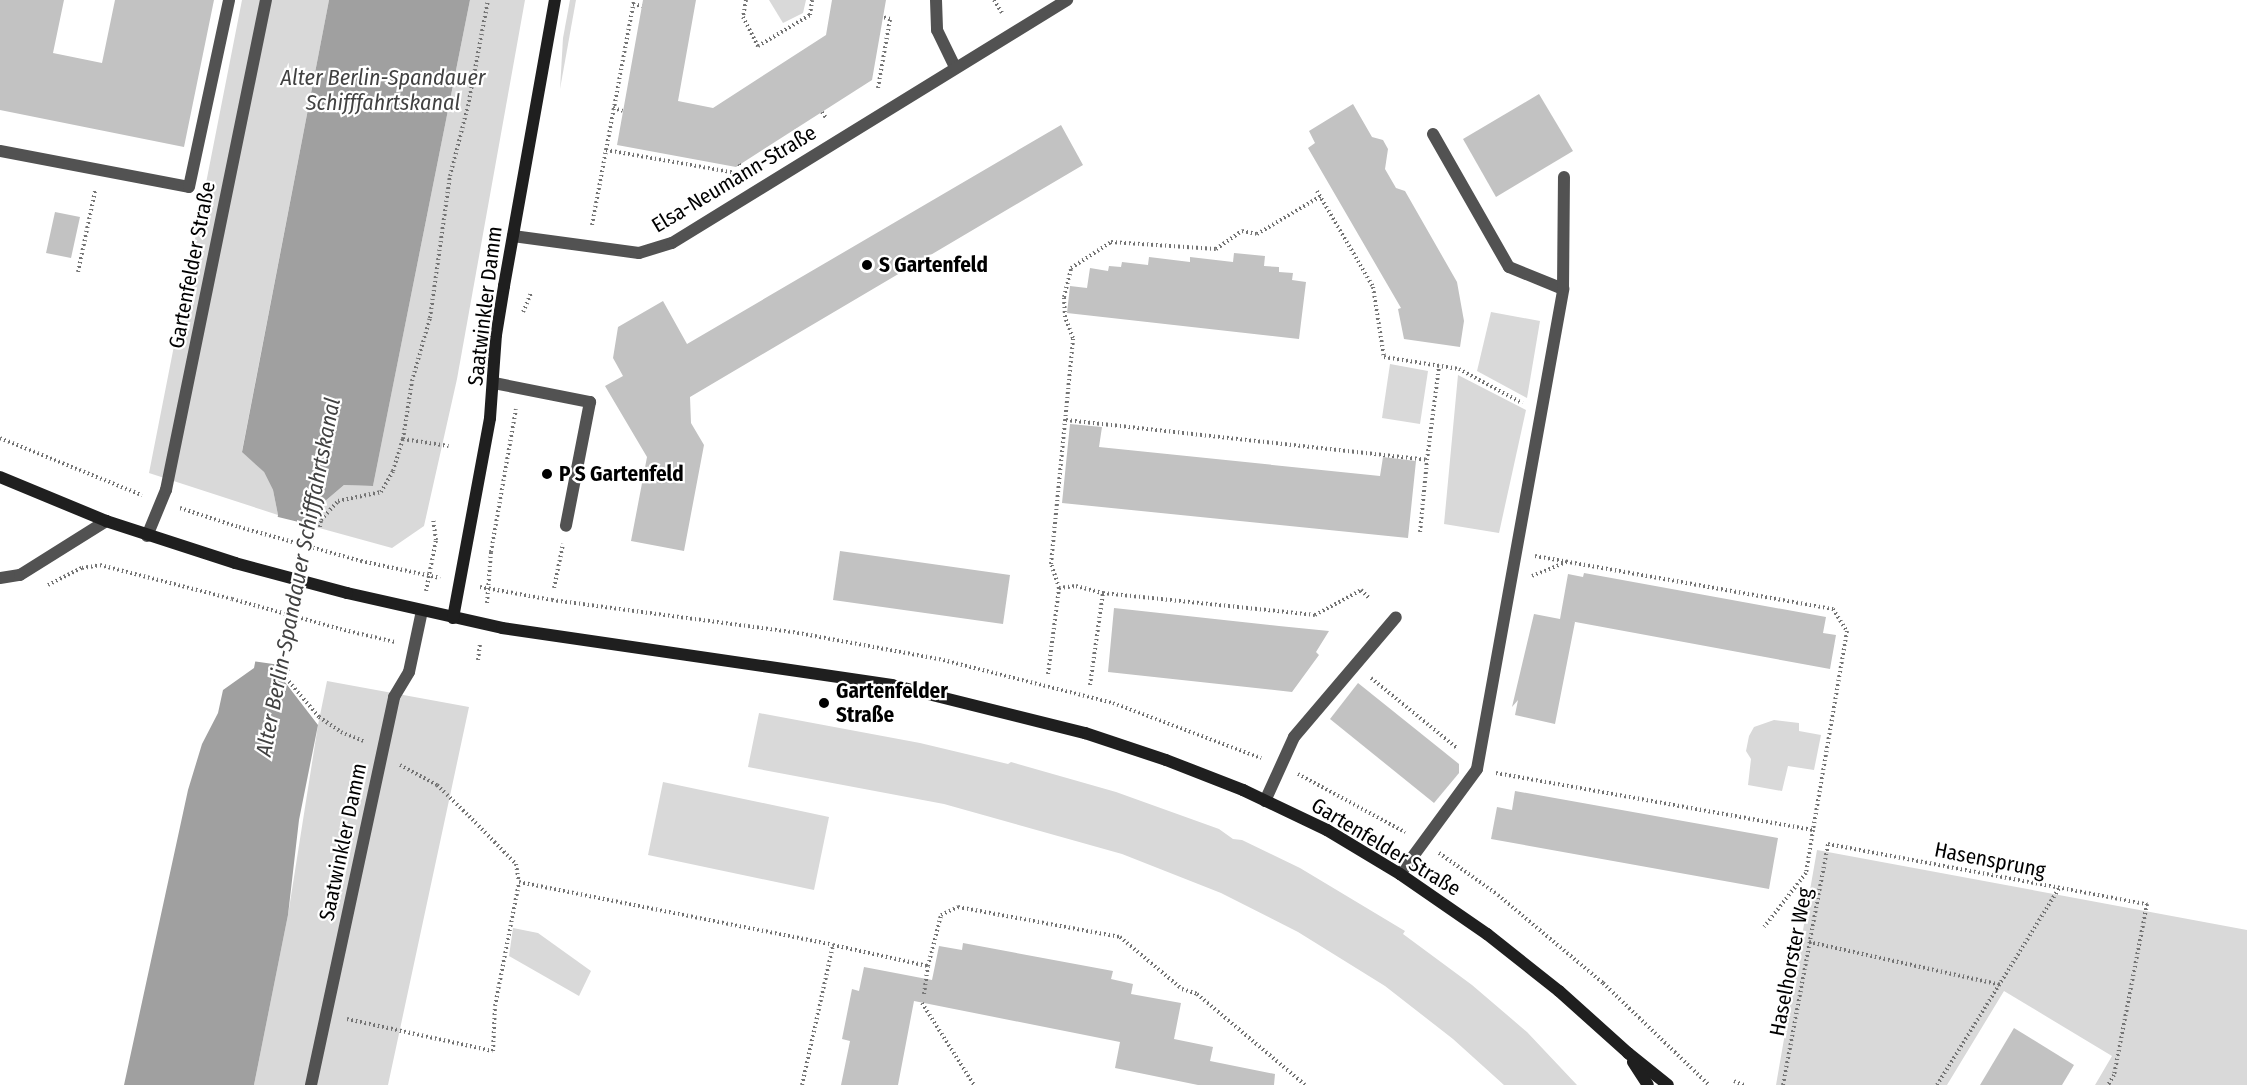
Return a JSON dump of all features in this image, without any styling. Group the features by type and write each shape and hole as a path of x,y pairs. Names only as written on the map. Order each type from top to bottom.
{"main road":[{"name":"Saatwinkler Damm","path":"453,618 474,514 494,383 496,335 555,0"},
{"path":"0,477 147,536"},
{"name":"Gartenfelder Straße","path":"147,536 235,563 453,618 591,642 818,673 946,698 1084,733 1166,760 1265,801 1327,830 1400,874 1487,934 1550,984 1668,1085"},
{"name":"Gartenfelder Straße","path":"1628,1053 1648,1085"}],"street":[{"path":"0,150 189,187 229,0"},
{"name":"Gartenfelder Straße","path":"147,536 168,481 266,0"},
{"path":"936,0 937,30 955,67"},
{"name":"Elsa-Neumann-Straße","path":"513,236 639,253 672,243 1067,0"},
{"path":"1433,134 1509,267 1563,289"},
{"path":"1400,874 1477,767 1563,289 1564,177"},
{"path":"494,383 590,402 566,526"},
{"path":"0,578 20,575 106,521"},
{"name":"Saatwinkler Damm","path":"311,1085 394,696 409,672 422,611"},
{"path":"1265,801 1294,737 1396,617"}],"path":[{"path":"320,527 321,520 338,501 381,492 393,471 403,439 412,381 430,318 450,176 468,106 488,0"},
{"path":"746,0 743,17 758,46 810,15 812,0"},
{"path":"993,0 1002,13"},
{"path":"588,247 633,2 642,6"},
{"path":"878,88 890,19 883,17"},
{"path":"613,108 623,111"},
{"path":"822,112 826,118"},
{"path":"606,150 736,173"},
{"path":"78,272 100,170"},
{"path":"1317,191 1373,287 1384,357 1459,369 1541,413"},
{"path":"1048,674 1059,588 1052,564 1073,338 1064,306 1065,285 1071,268 1111,242 1216,249 1242,231 1257,234 1321,196"},
{"path":"522,322 531,293"},
{"path":"1420,532 1439,366"},
{"path":"491,552 515,423 518,388"},
{"path":"1066,420 1428,460"},
{"path":"0,438 161,502 361,561 393,568"},
{"path":"403,439 448,446"},
{"path":"422,611 436,540 433,518"},
{"path":"554,588 566,526"},
{"path":"1516,553 1833,609 1847,631 1806,873 1764,927"},
{"path":"1511,585 1567,562"},
{"path":"45,587 82,568 100,565 414,647"},
{"path":"1059,588 1076,586 1103,593 1315,615 1361,590 1370,598"},
{"path":"1090,685 1103,593"},
{"path":"1355,665 1477,767 1813,830"},
{"path":"288,669 286,678 319,717 341,732 383,746 402,766 437,785 516,864 519,882 495,1006 493,1052 326,1014"},
{"name":"Hasensprung","path":"1828,844 2147,904 2115,1075 2108,1085"},
{"name":"Haselhorster Weg","path":"1783,1085 1828,844"},
{"path":"519,882 928,966"},
{"path":"1937,1085 2059,888"},
{"path":"924,994 928,966 941,915 958,907 1120,938 1182,989 1197,994 1305,1085"},
{"path":"1809,942 2001,985"},
{"path":"802,1085 832,945"},
{"path":"922,1003 974,1085"},
{"path":"1734,1081 1744,1085"}],"shaded area":[{"path":"242,0 329,0 242,451 264,472 273,490 278,515 149,473"},
{"path":"470,0 525,0 457,379 424,526 392,548 312,526 324,502 344,485 373,486"},
{"path":"570,0 576,0 560,89 563,38"},
{"path":"769,0 806,0 803,13 783,23"},
{"path":"1491,312 1540,321 1527,398 1477,371"},
{"path":"1390,364 1428,371 1420,424 1382,418"},
{"path":"1458,375 1526,410 1499,533 1444,524"},
{"path":"327,681 469,707 388,1085 254,1085 288,915"},
{"path":"759,713 920,743 1008,764 1011,762 1116,792 1219,829 1233,839 1242,840 1300,868 1405,931 1403,934 1472,985 1527,1032 1577,1085 1504,1085 1453,1039 1385,986 1298,932 1221,893 1122,854 944,804 748,767"},
{"path":"1774,720 1799,723 1799,731 1821,735 1814,770 1788,766 1782,791 1748,785 1751,759 1746,751 1749,736 1754,727"},
{"path":"663,782 829,817 814,890 648,855"},
{"path":"1817,850 2247,930 2247,1085 2095,1085 2112,1056 2004,991 1947,1085 1776,1085"},
{"path":"513,928 538,933 591,971 579,996 509,956"}],"water":[{"name":"Alter Berlin-Spandauer Schifffahrtskanal","path":"329,0 470,0 373,486 344,485 324,502 312,525 281,677 318,725 299,820 288,915 254,1085 124,1085 188,790 202,744 218,713 223,690 254,668 264,617 259,609 278,515 273,490 264,472 242,452"}],"pier":[{"path":"274,516 315,526 287,666 252,661 261,618 256,608"}],"building":[{"path":"0,0 64,0 53,53 102,63 115,0 214,0 184,147 0,110"},
{"path":"643,0 696,0 678,101 713,108 826,35 832,0 886,0 872,80 736,167 617,145"},
{"path":"1539,94 1573,151 1496,197 1463,139"},
{"path":"1353,104 1372,137 1383,140 1388,149 1385,169 1396,188 1405,191 1457,282 1464,321 1460,347 1404,339 1398,309 1401,308 1308,148 1315,143 1309,131"},
{"name":"S Gartenfeld","path":"1061,125 1083,165 690,397 691,423 704,445 684,551 631,541 647,457 605,386 623,376 613,358 618,327 663,301 687,344"},
{"path":"55,212 80,217 71,258 46,253"},
{"path":"1234,253 1265,256 1264,266 1279,267 1279,272 1293,273 1292,280 1306,282 1299,339 1067,313 1070,286 1087,288 1090,268 1108,271 1109,266 1121,267 1122,262 1148,265 1149,257 1190,262 1190,257 1233,262"},
{"path":"1070,424 1102,427 1099,447 1380,476 1383,457 1416,461 1408,538 1062,503"},
{"path":"840,551 1010,575 1003,624 833,600"},
{"path":"1584,573 1826,617 1823,633 1836,635 1830,669 1570,621 1575,622 1555,724 1515,715 1518,700 1512,707 1534,614 1560,619 1568,574 1583,577"},
{"path":"1114,608 1329,631 1316,652 1319,655 1292,692 1108,672"},
{"path":"1358,683 1459,764 1459,773 1434,803 1330,719"},
{"path":"1515,791 1778,838 1769,889 1491,839 1497,807 1512,810"},
{"path":"963,943 1113,971 1111,979 1133,984 1131,994 1181,1003 1174,1039 1213,1047 1210,1061 1275,1074 1274,1085 1198,1085 1115,1068 1120,1042 914,1001 898,1085 841,1085 850,1041 842,1039 852,989 859,991 864,967 932,980 939,946 962,950"},
{"path":"2014,1028 2074,1065 2062,1085 1980,1085"}],"place":[{"name":"S Gartenfeld","path":"867,265"},
{"name":"P S Gartenfeld","path":"547,474"},
{"name":"Gartenfelder Straße","path":"824,703"}]}
